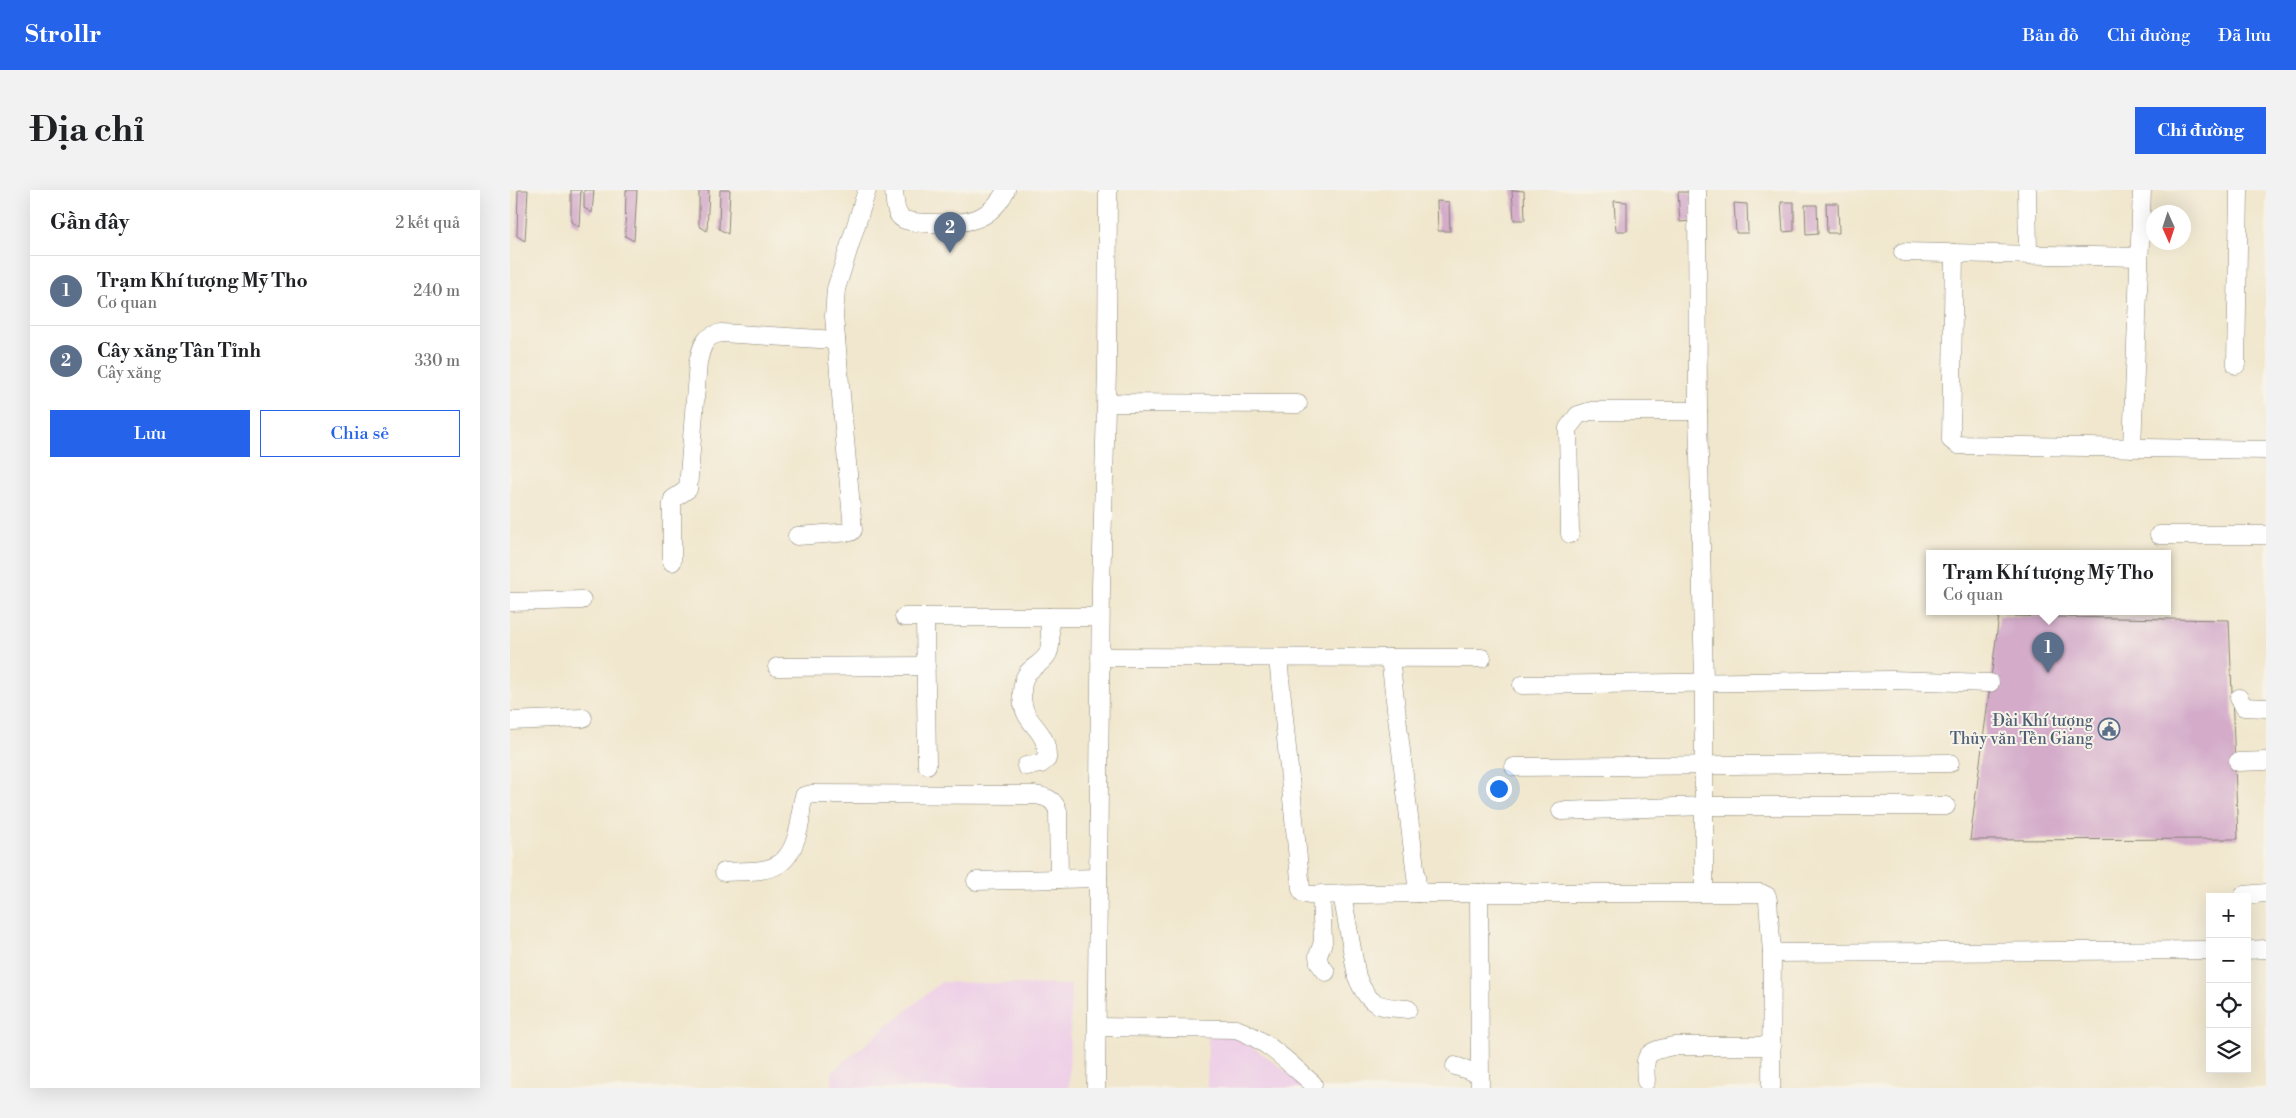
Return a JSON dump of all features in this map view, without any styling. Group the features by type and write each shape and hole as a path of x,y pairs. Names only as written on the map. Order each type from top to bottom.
{"street":[{"path":"797,536 851,532 853,530 836,340 836,289 867,190"},
{"path":"894,190 897,212 903,218 926,223 953,223 972,222 985,215 996,206 1006,190"},
{"path":"1096,1088 1100,617 1107,403 1108,190"},
{"path":"1697,190 1698,411 1704,683 1704,892"},
{"path":"2027,190 2028,255"},
{"path":"2132,448 2142,190"},
{"path":"2236,364 2239,190"},
{"path":"1903,252 2139,257"},
{"path":"1954,253 1952,440 1958,445 2266,450"},
{"path":"672,562 672,504 673,499 688,489 698,362 703,342 712,335 721,333 836,340"},
{"path":"1107,403 1298,404"},
{"path":"1570,534 1568,428 1578,414 1591,411 1698,411"},
{"path":"2159,535 2266,535"},
{"path":"510,602 582,600"},
{"path":"904,617 1100,617"},
{"path":"926,617 927,765"},
{"path":"1026,766 1041,764 1047,759 1046,740 1028,720 1023,710 1022,699 1025,678 1030,669 1046,657 1050,649 1049,617"},
{"path":"1100,657 1482,658"},
{"path":"1278,658 1301,889 1303,893 1309,895 1479,892 1761,893 1767,896 1772,953 1772,1088"},
{"path":"1390,658 1418,893"},
{"path":"777,667 926,666"},
{"path":"1522,685 1891,680 1990,684"},
{"path":"510,720 583,718"},
{"path":"1514,767 1950,763"},
{"path":"724,872 768,870 780,865 790,854 800,824 804,796 812,794 1034,795 1048,797 1056,804 1058,811 1059,879"},
{"path":"1561,811 1704,806 1946,806"},
{"path":"976,881 1098,878"},
{"path":"1479,892 1480,1081"},
{"path":"2251,894 2266,893"},
{"path":"1321,894 1323,942 1318,956 1319,963 1326,972"},
{"path":"1342,894 1360,987 1369,1000 1376,1005 1408,1009"},
{"path":"1772,953 2206,950"},
{"path":"1097,1027 1236,1029 1251,1035 1277,1051 1313,1084"},
{"path":"1646,1081 1644,1060 1650,1053 1659,1049 1697,1046 1772,1046"},
{"path":"1455,1066 1480,1081"}],"shaded area":[{"path":"941,982 1071,985 1069,1088 833,1088 832,1072"},
{"path":"1208,1032 1220,1032 1244,1041 1310,1088 1207,1088"}],"building":[{"path":"518,190 528,190 525,241 517,236"},
{"path":"571,190 581,190 579,227 571,222"},
{"path":"584,190 594,190 592,213 584,208"},
{"path":"626,190 637,190 634,241 625,236"},
{"path":"699,190 709,190 707,231 699,226"},
{"path":"720,190 730,190 728,234 719,229"},
{"path":"1512,190 1524,191 1525,220 1514,220"},
{"path":"1678,192 1691,192 1692,221 1680,222"},
{"path":"1437,201 1449,202 1450,231 1438,231"},
{"path":"1614,201 1627,202 1627,231 1616,231"},
{"path":"1781,202 1794,202 1794,231 1783,232"},
{"path":"1734,203 1747,204 1748,233 1736,233"},
{"path":"1826,203 1838,203 1839,233 1827,233"},
{"path":"1805,205 1817,205 1818,234 1806,235"},
{"name":"Đài Khí tượng Thủy văn Tền Giang","path":"1999,616 2229,620 2238,839 1970,840"}],"place":[{"name":"Cây xăng Tân Tỉnh","path":"950,253"},
{"name":"Trạm Khí tượng Mỹ Tho","path":"2048,673"},
{"name":"Đài Khí tượng Thủy văn Tền Giang","path":"2109,729"}]}
